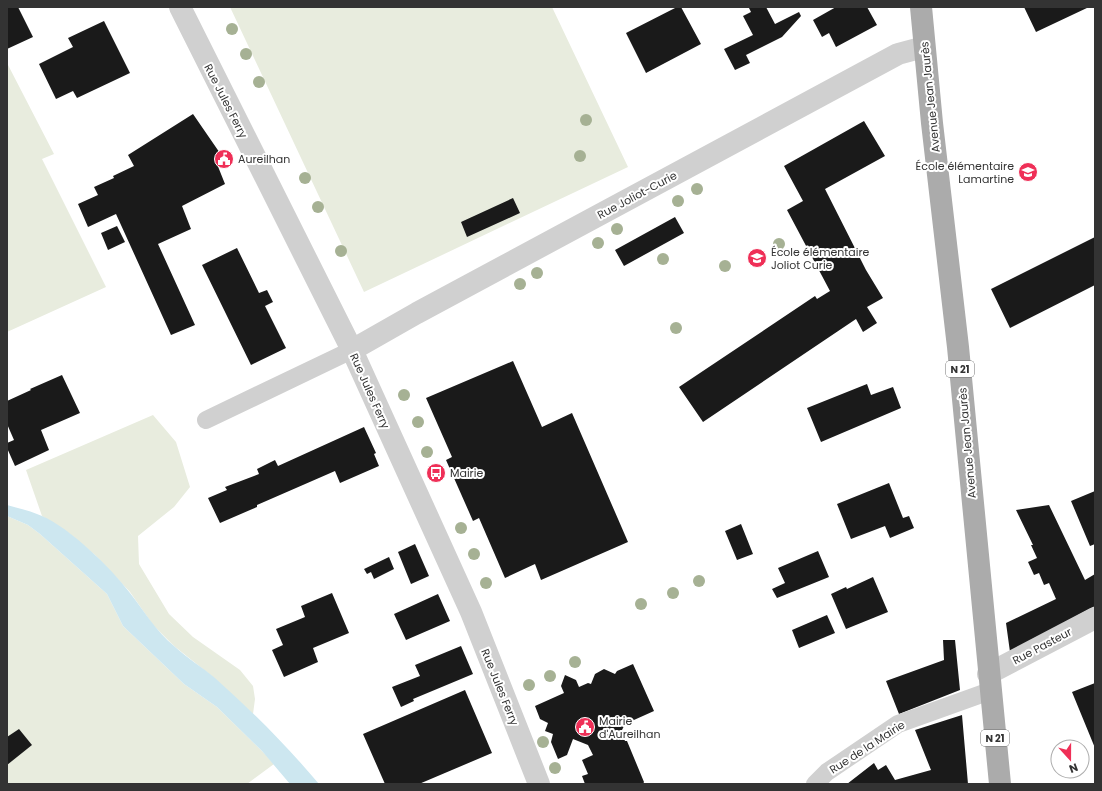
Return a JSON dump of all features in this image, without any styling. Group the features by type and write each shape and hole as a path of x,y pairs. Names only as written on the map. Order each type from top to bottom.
{"main road":[{"name":"Avenue Jean Jaurès","path":"920,7 958,355 1000,784"}],"street":[{"name":"Rue Jules Ferry","path":"180,7 352,350 470,612 539,784"},
{"name":"Rue Joliot-Curie","path":"352,350 424,309 898,54 924,46"},
{"name":"Rue Pasteur","path":"989,682 1095,618"}],"lane":[{"path":"206,420 352,350"},
{"name":"Rue de la Mairie","path":"815,784 827,772 898,724 989,682"}],"shaded area":[{"path":"230,7 552,7 628,167 364,292"},
{"path":"7,63 54,154 42,159 106,287 7,332"},
{"path":"153,415 176,442 190,487 174,507 138,536 139,564 169,614 193,637 240,670 253,686 255,699 253,714 213,677 174,646 153,625 130,592 95,555 70,534 42,516 26,470"},
{"path":"7,516 28,525 40,534 107,594 123,626 184,684 217,707 274,764 247,784 7,784"}],"water":[{"path":"7,505 42,516 77,539 122,583 168,640 184,655 215,678 242,703 282,742 319,784 290,784 262,751 217,707 184,684 123,626 107,594 40,534 28,525 7,516"}],"building":[{"path":"7,7 18,7 33,37 7,49"},
{"path":"677,7 681,7 701,44 646,73 626,33"},
{"path":"750,7 766,7 775,24 799,12 801,16 782,37 746,55 750,63 735,70 724,49 753,35 743,16 751,12"},
{"path":"836,7 867,7 877,25 836,47 829,33 822,37 813,20"},
{"path":"1024,7 1089,7 1036,32"},
{"path":"104,21 130,73 77,98 73,91 56,99 39,64 73,47 68,38"},
{"path":"193,114 224,159 217,164 225,184 182,206 191,229 158,244 195,325 171,335 116,214 88,227 78,204 98,195 94,187 114,178 113,176 134,166 128,155"},
{"path":"864,121 885,156 825,189 866,270 883,298 867,307 877,323 863,332 856,319 703,422 679,387 815,296 817,299 830,291 787,210 803,201 784,166"},
{"path":"513,198 520,213 467,237 461,222"},
{"path":"675,217 684,233 624,266 615,250"},
{"path":"117,226 125,242 108,250 101,233"},
{"path":"1095,237 1095,285 1010,328 991,289"},
{"path":"237,248 259,293 267,290 273,302 265,306 286,348 251,365 202,265"},
{"path":"513,361 542,427 572,413 628,542 541,580 535,564 505,578 479,518 473,521 446,460 452,457 426,398"},
{"path":"62,375 80,413 41,430 49,450 15,466 7,448 7,443 14,440 7,424 7,401"},
{"path":"867,384 871,395 893,387 901,408 821,442 807,408"},
{"path":"364,427 376,453 374,454 379,466 340,483 335,471 220,523 208,498 227,490 225,487 259,474 257,469 275,460 278,466"},
{"path":"889,483 903,518 909,516 914,528 890,538 885,526 851,539 837,504"},
{"path":"1095,491 1095,544 1090,546 1071,501"},
{"path":"1049,505 1085,580 1095,574 1095,606 1010,652 1006,623 1056,599 1049,583 1044,585 1039,573 1034,575 1028,562 1037,558 1031,545 1033,545 1016,510"},
{"path":"741,524 753,554 737,560 725,531"},
{"path":"415,544 429,576 411,584 398,552"},
{"path":"818,551 829,577 777,598 772,589 785,583 778,568"},
{"path":"389,557 394,569 374,579 371,572 367,574 364,569"},
{"path":"873,577 888,612 846,629 831,594 846,587 847,589"},
{"path":"332,593 349,633 313,648 318,662 284,677 272,650 283,645 276,629 305,617 301,606"},
{"path":"438,594 450,621 406,640 394,614"},
{"path":"827,615 835,633 799,648 792,630"},
{"path":"943,640 955,640 960,690 899,714 886,681 944,660"},
{"path":"461,646 473,674 413,699 414,701 401,707 392,687 420,676 415,665"},
{"name":"Mairie d'Aureilhan","path":"633,664 654,711 625,724 621,732 625,741 627,741 644,782 643,784 585,784 582,776 588,774 582,760 593,755 588,745 573,739 567,755 558,759 551,742 553,734 545,731 548,723 540,719 535,706 564,693 561,686 565,675 576,680 579,687 588,683 591,684 595,674 604,669 615,674 617,671"},
{"path":"1095,683 1095,748 1072,692"},
{"path":"465,690 492,753 419,784 385,784 363,734"},
{"path":"962,715 968,784 847,784 874,763 878,770 886,765 895,780 931,770 915,730"},
{"path":"19,729 32,745 7,765 7,737"}],"place":[{"name":"Aureilhan","path":"224,159"},
{"name":"École élémentaire Lamartine","path":"1028,172"},
{"name":"École élémentaire Joliot Curie","path":"757,258"},
{"name":"Mairie","path":"436,473"},
{"name":"Mairie d'Aureilhan","path":"585,727"}]}
